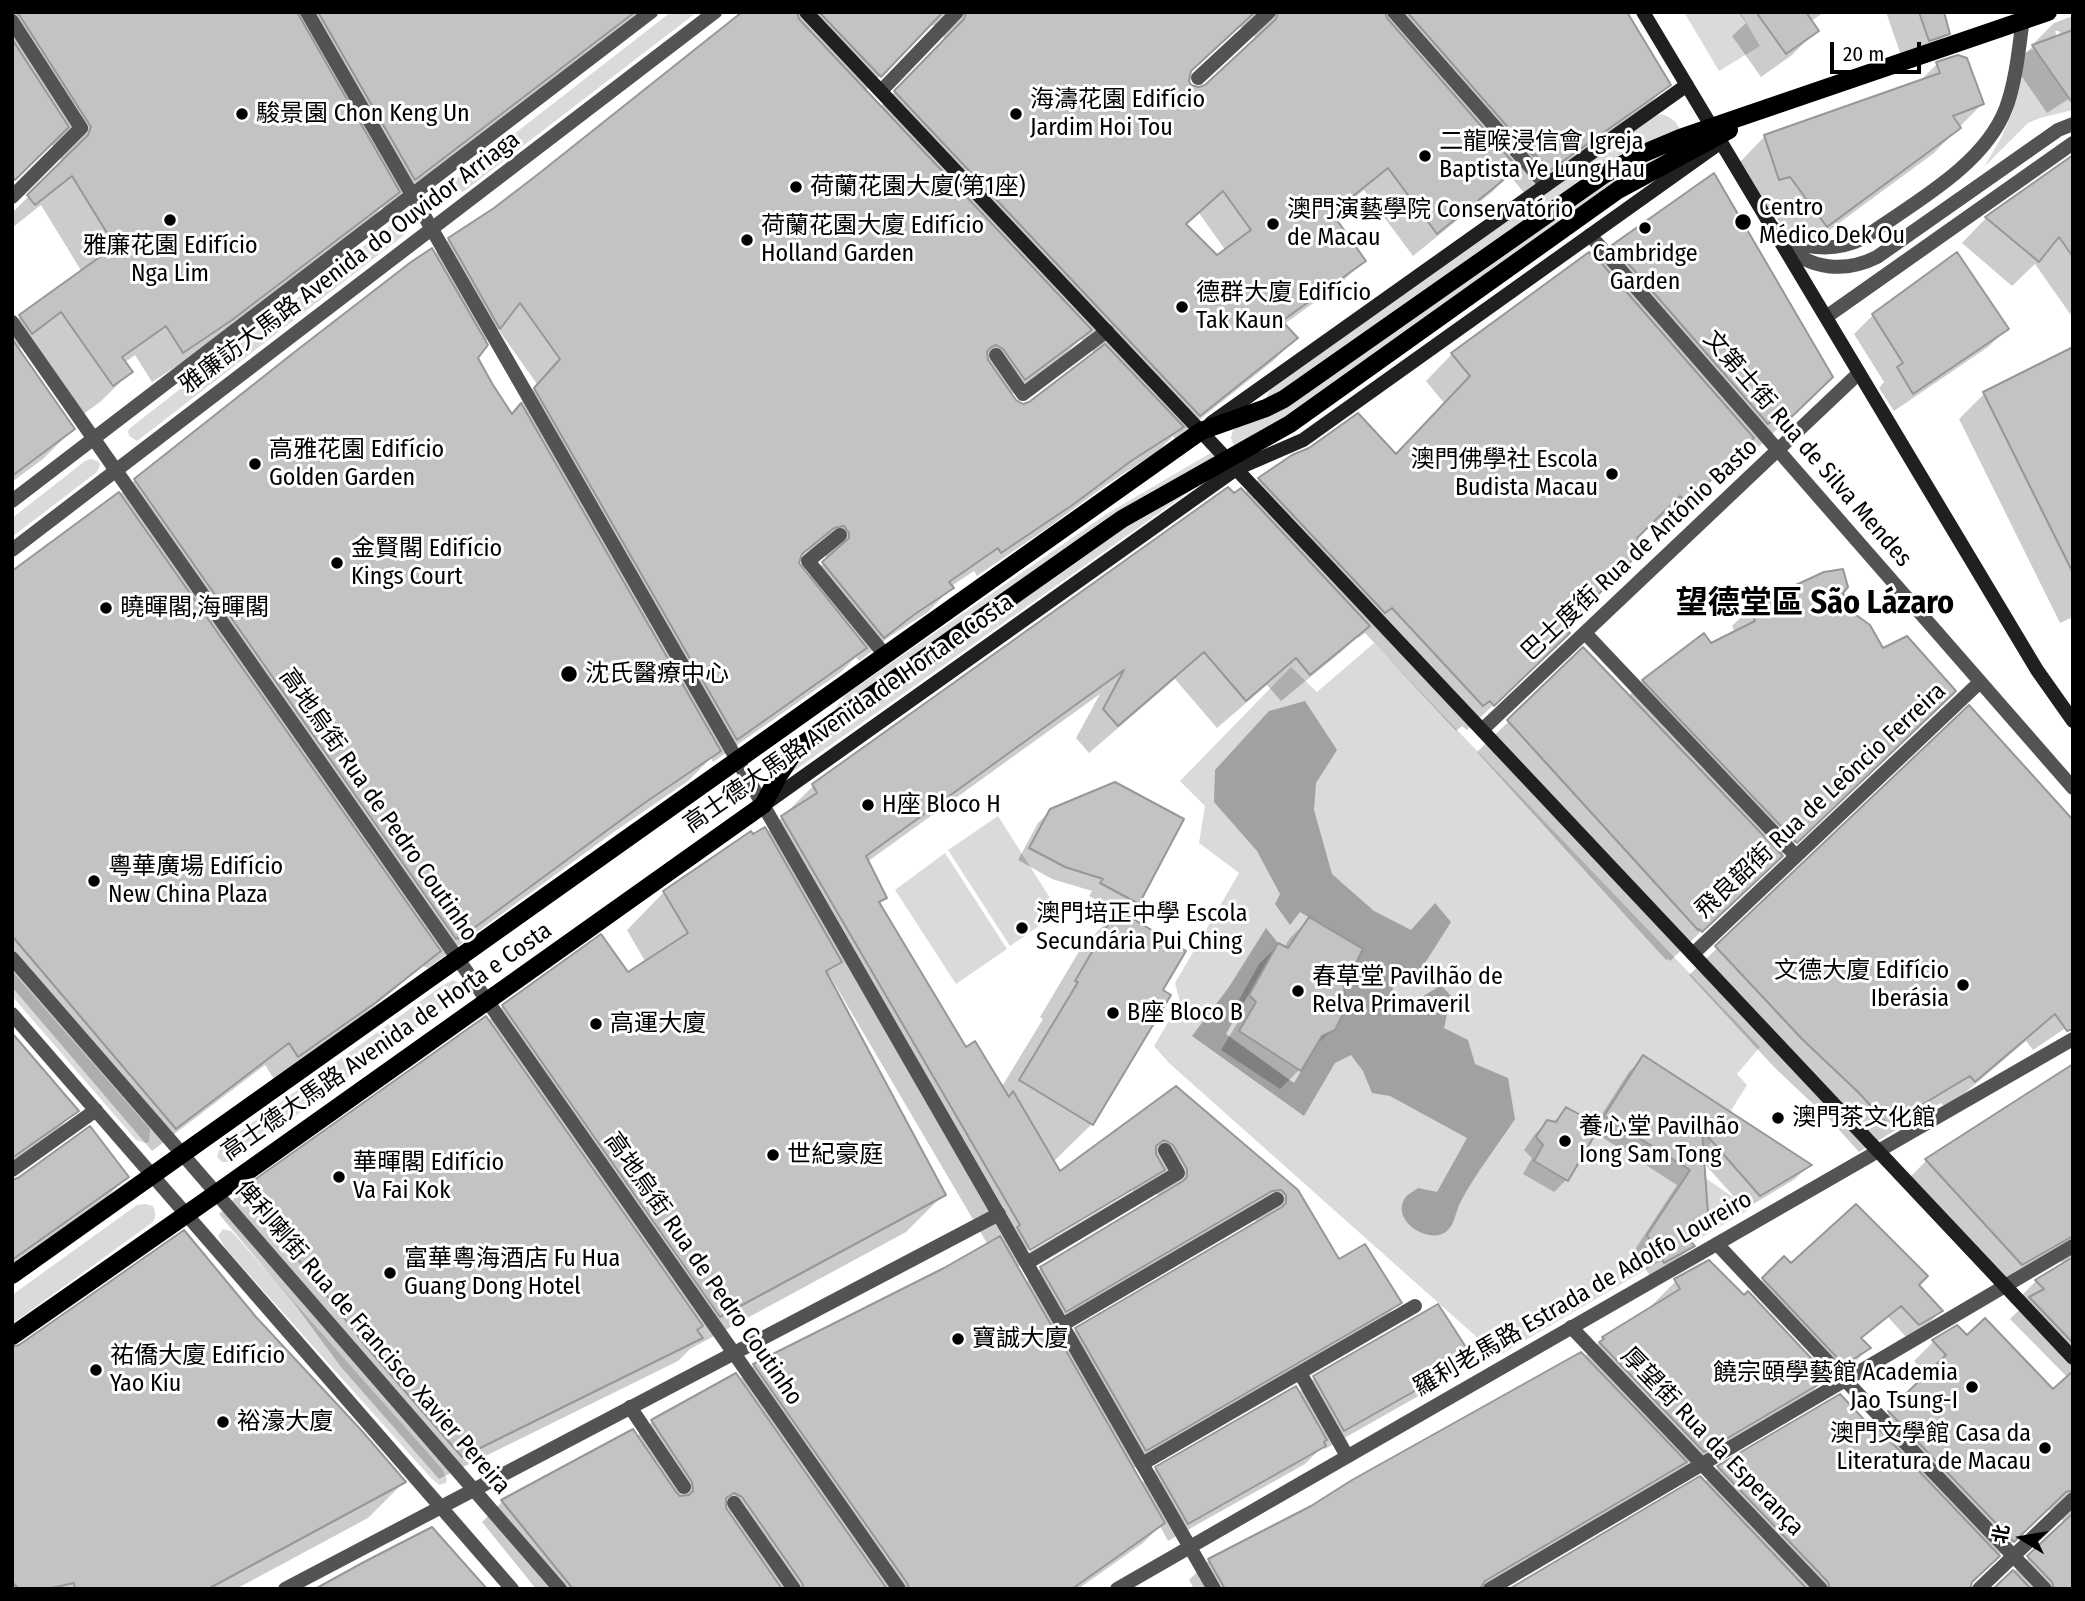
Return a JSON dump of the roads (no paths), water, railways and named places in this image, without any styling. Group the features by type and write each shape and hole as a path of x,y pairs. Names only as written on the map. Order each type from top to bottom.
{"main road":[{"path":"806,12 2073,1358"},
{"path":"1643,12 2038,670 2073,721"},
{"path":"1200,431 1284,399 1605,174 1680,138 2048,12"},
{"name":"高士德大馬路 Avenida de Horta e Costa","path":"12,1275 1686,85"},
{"path":"763,805 797,748 1122,519 1290,424 1618,190 1782,104"},
{"name":"高士德大馬路 Avenida de Horta e Costa","path":"12,1336 187,1215 1236,469 1303,440 1721,142"}],"street":[{"path":"307,12 1214,1589"},
{"name":"雅廉訪大馬路 Avenida do Ouvidor Arriaga","path":"12,501 651,12"},
{"name":"雅廉訪大馬路 Avenida do Ouvidor Arriaga","path":"12,550 715,12"},
{"path":"881,91 957,12"},
{"path":"1198,78 1269,12"},
{"path":"1394,12 1546,185"},
{"path":"1775,232 1789,240 1814,247 1827,249 1853,244 1963,168 1980,151 2005,110 2012,87 2024,12"},
{"path":"12,21 81,128 12,197"},
{"path":"1775,232 1792,252 1814,264 1842,267 1866,263 2058,130 2073,124"},
{"path":"1825,317 2073,143"},
{"name":"文第士街 Rua de Silva Mendes","path":"1590,235 2073,788"},
{"name":"高地烏街 Rua de Pedro Coutinho","path":"12,322 899,1589"},
{"path":"996,355 1023,394 1107,331"},
{"name":"巴士度街 Rua de António Basto","path":"1482,730 1860,373"},
{"path":"840,535 808,561 885,655"},
{"path":"1585,633 1796,856"},
{"name":"飛良韶街 Rua de Leôncio Ferreira","path":"1693,954 1980,682"},
{"name":"俾利喇街 Rua de Francisco Xavier Pereira","path":"12,958 560,1589"},
{"path":"12,1014 512,1589"},
{"name":"羅利老馬路 Estrada de Adolfo Loureiro","path":"1116,1589 2073,1039"},
{"path":"12,1170 96,1110"},
{"path":"1027,1263 1178,1173 1165,1150"},
{"path":"1062,1325 1277,1199"},
{"path":"285,1589 999,1214"},
{"path":"1717,1244 2045,1589"},
{"path":"1491,1589 2073,1246"},
{"path":"1142,1464 1415,1306"},
{"name":"厚望街 Rua da Esperança","path":"1571,1327 1821,1589"},
{"path":"1300,1373 1348,1456"},
{"path":"630,1407 684,1486"},
{"path":"1979,1589 2073,1499"},
{"path":"734,1503 794,1589"}],"place":[{"name":"駿景園 Chon Keng Un","path":"242,114"},
{"name":"海濤花園 Edifício Jardim Hoi Tou","path":"1016,114"},
{"name":"二龍喉浸信會 Igreja Baptista Ye Lung Hau","path":"1425,156"},
{"name":"荷蘭花園大廈(第1座)","path":"796,187"},
{"name":"雅廉花園 Edifício Nga Lim","path":"170,220"},
{"name":"Centro Médico Dek Ou","path":"1743,222"},
{"name":"澳門演藝學院 Conservatório de Macau","path":"1273,224"},
{"name":"Cambridge Garden","path":"1645,228"},
{"name":"荷蘭花園大廈 Edifício Holland Garden","path":"747,240"},
{"name":"德群大廈 Edifício Tak Kaun","path":"1182,307"},
{"name":"高雅花園 Edifício Golden Garden","path":"255,464"},
{"name":"澳門佛學社 Escola Budista Macau","path":"1612,474"},
{"name":"金賢閣 Edifício Kings Court","path":"337,563"},
{"name":"曉暉閣,海暉閣","path":"106,608"},
{"name":"沈氏醫療中心","path":"569,674"},
{"name":"H座 Bloco H","path":"868,805"},
{"name":"粵華廣場 Edifício New China Plaza","path":"94,881"},
{"name":"澳門培正中學 Escola Secundária Pui Ching","path":"1022,928"},
{"name":"文德大廈 Edifício Iberásia","path":"1963,985"},
{"name":"春草堂 Pavilhão de Relva Primaveril","path":"1298,991"},
{"name":"B座 Bloco B","path":"1113,1013"},
{"name":"高運大廈","path":"596,1024"},
{"name":"澳門茶文化館","path":"1778,1118"},
{"name":"養心堂 Pavilhão Iong Sam Tong","path":"1565,1141"},
{"name":"世紀豪庭","path":"773,1155"},
{"name":"華暉閣 Edifício Va Fai Kok","path":"339,1177"},
{"name":"富華粵海酒店 Fu Hua Guang Dong Hotel","path":"390,1273"},
{"name":"寶誠大廈","path":"958,1339"},
{"name":"祐僑大廈 Edifício Yao Kiu","path":"96,1370"},
{"name":"饒宗頤學藝館 Academia Jao Tsung-I","path":"1972,1387"},
{"name":"裕濠大廈","path":"223,1422"},
{"name":"澳門文學館 Casa da Literatura de Macau","path":"2045,1448"}],"district":[{"name":"望德堂區 São Lázaro","path":"1815,604"}]}
